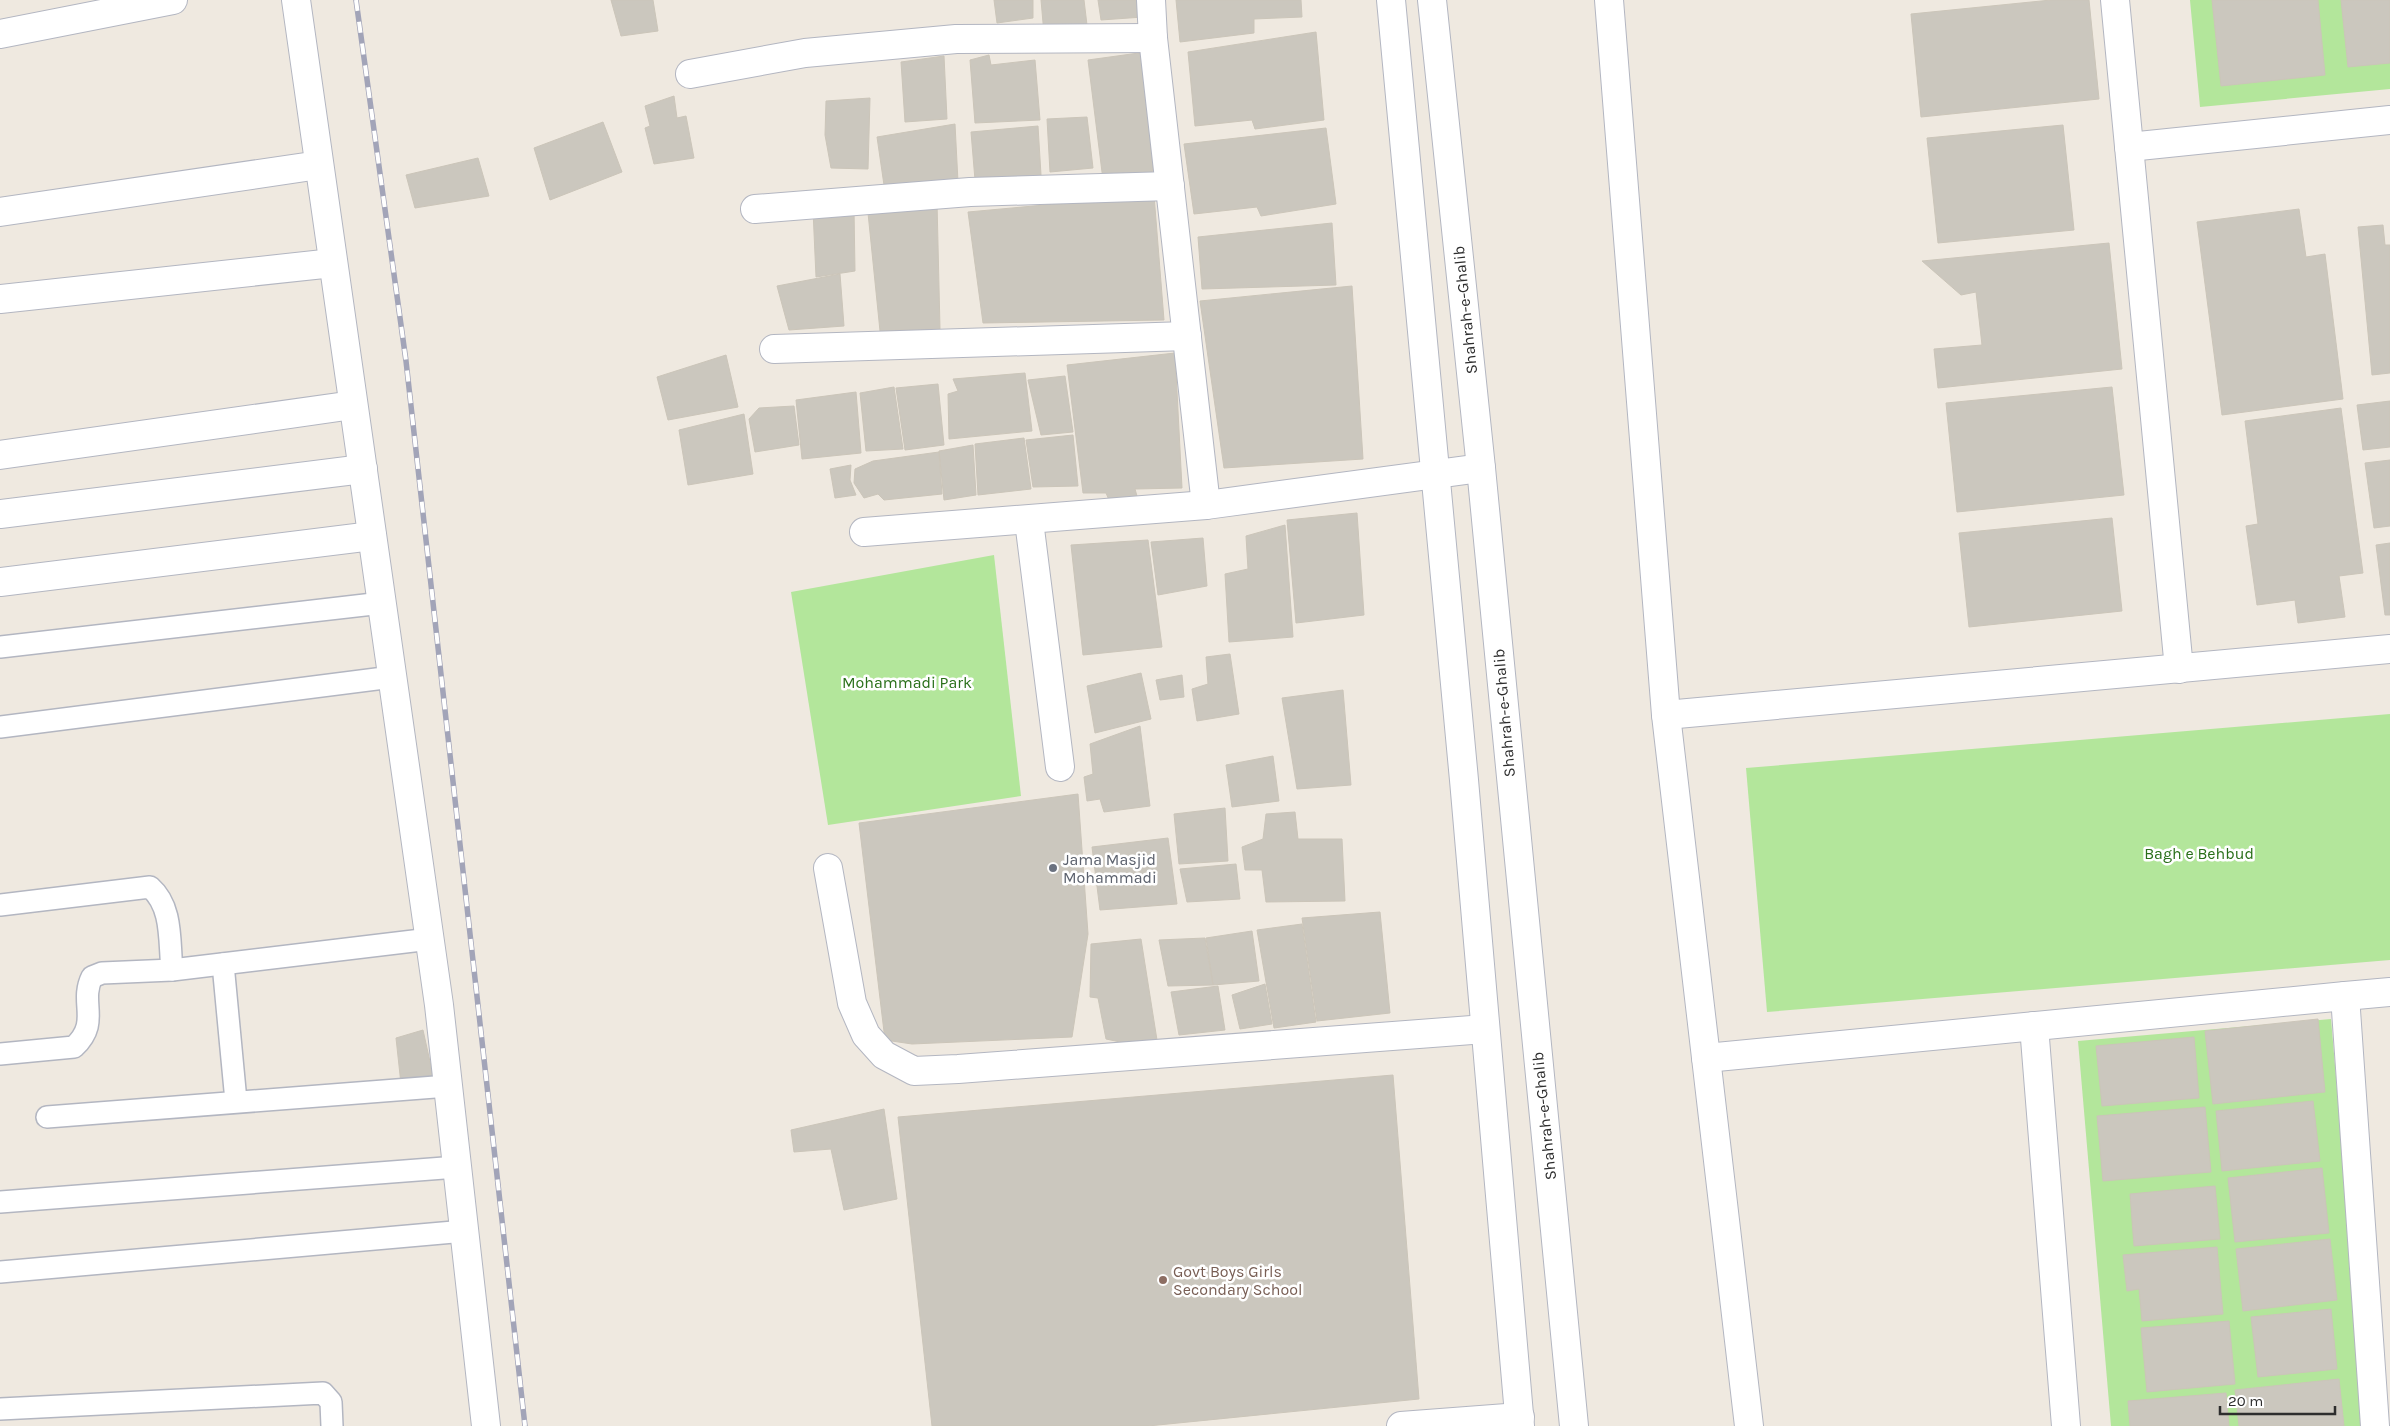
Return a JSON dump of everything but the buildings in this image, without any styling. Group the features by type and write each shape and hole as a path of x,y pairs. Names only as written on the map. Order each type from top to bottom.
{"street":[{"path":"0,34 174,0"},
{"path":"296,0 430,939 486,1426"},
{"path":"1151,0 1206,506"},
{"path":"1391,0 1464,780 1520,1422 1401,1426"},
{"name":"Shahrah-e-Ghalib","path":"1432,0 1481,468 1574,1426"},
{"path":"1609,0 1666,715 1749,1426"},
{"path":"2115,0 2179,669"},
{"path":"690,74 804,53 956,39 1154,38"},
{"path":"2129,147 2390,120"},
{"path":"0,212 319,165"},
{"path":"755,209 970,192 1170,186"},
{"path":"0,299 333,263"},
{"path":"774,350 1187,336"},
{"path":"0,455 353,405"},
{"path":"864,532 1206,506 1481,468"},
{"path":"0,514 362,469"},
{"path":"1028,521 1060,767"},
{"path":"0,582 372,536"},
{"path":"1666,715 2390,649"},
{"path":"828,868 852,1003 866,1035 884,1055 914,1071 1486,1029"},
{"path":"1706,1058 2390,992"},
{"path":"2345,996 2375,1426"},
{"path":"2034,1026 2066,1426"}],"lane":[{"path":"0,647 382,602"},
{"path":"0,727 392,677"},
{"path":"0,905 150,887 159,895 167,914 172,970"},
{"path":"0,1054 74,1047 83,1038 89,1026 88,985 92,977 102,973 172,970 430,939"},
{"path":"223,964 236,1101"},
{"path":"48,1117 448,1086"},
{"path":"0,1202 457,1167"},
{"path":"0,1272 465,1231"},
{"path":"0,1409 324,1392 331,1402 332,1426"}],"green space":[{"path":"2190,0 2390,0 2390,89 2200,107"},
{"name":"Mohammadi Park","path":"994,555 1021,796 828,825 791,592"},
{"name":"Bagh e Behbud","path":"2390,714 2390,960 1767,1012 1746,768"},
{"path":"2331,1019 2366,1426 2111,1426 2078,1041"}],"railway":[{"path":"356,0 406,361 525,1426"}],"place":[{"name":"Jama Masjid Mohammadi","path":"1053,868"},
{"name":"Govt Boys Girls Secondary School","path":"1163,1280"}]}
